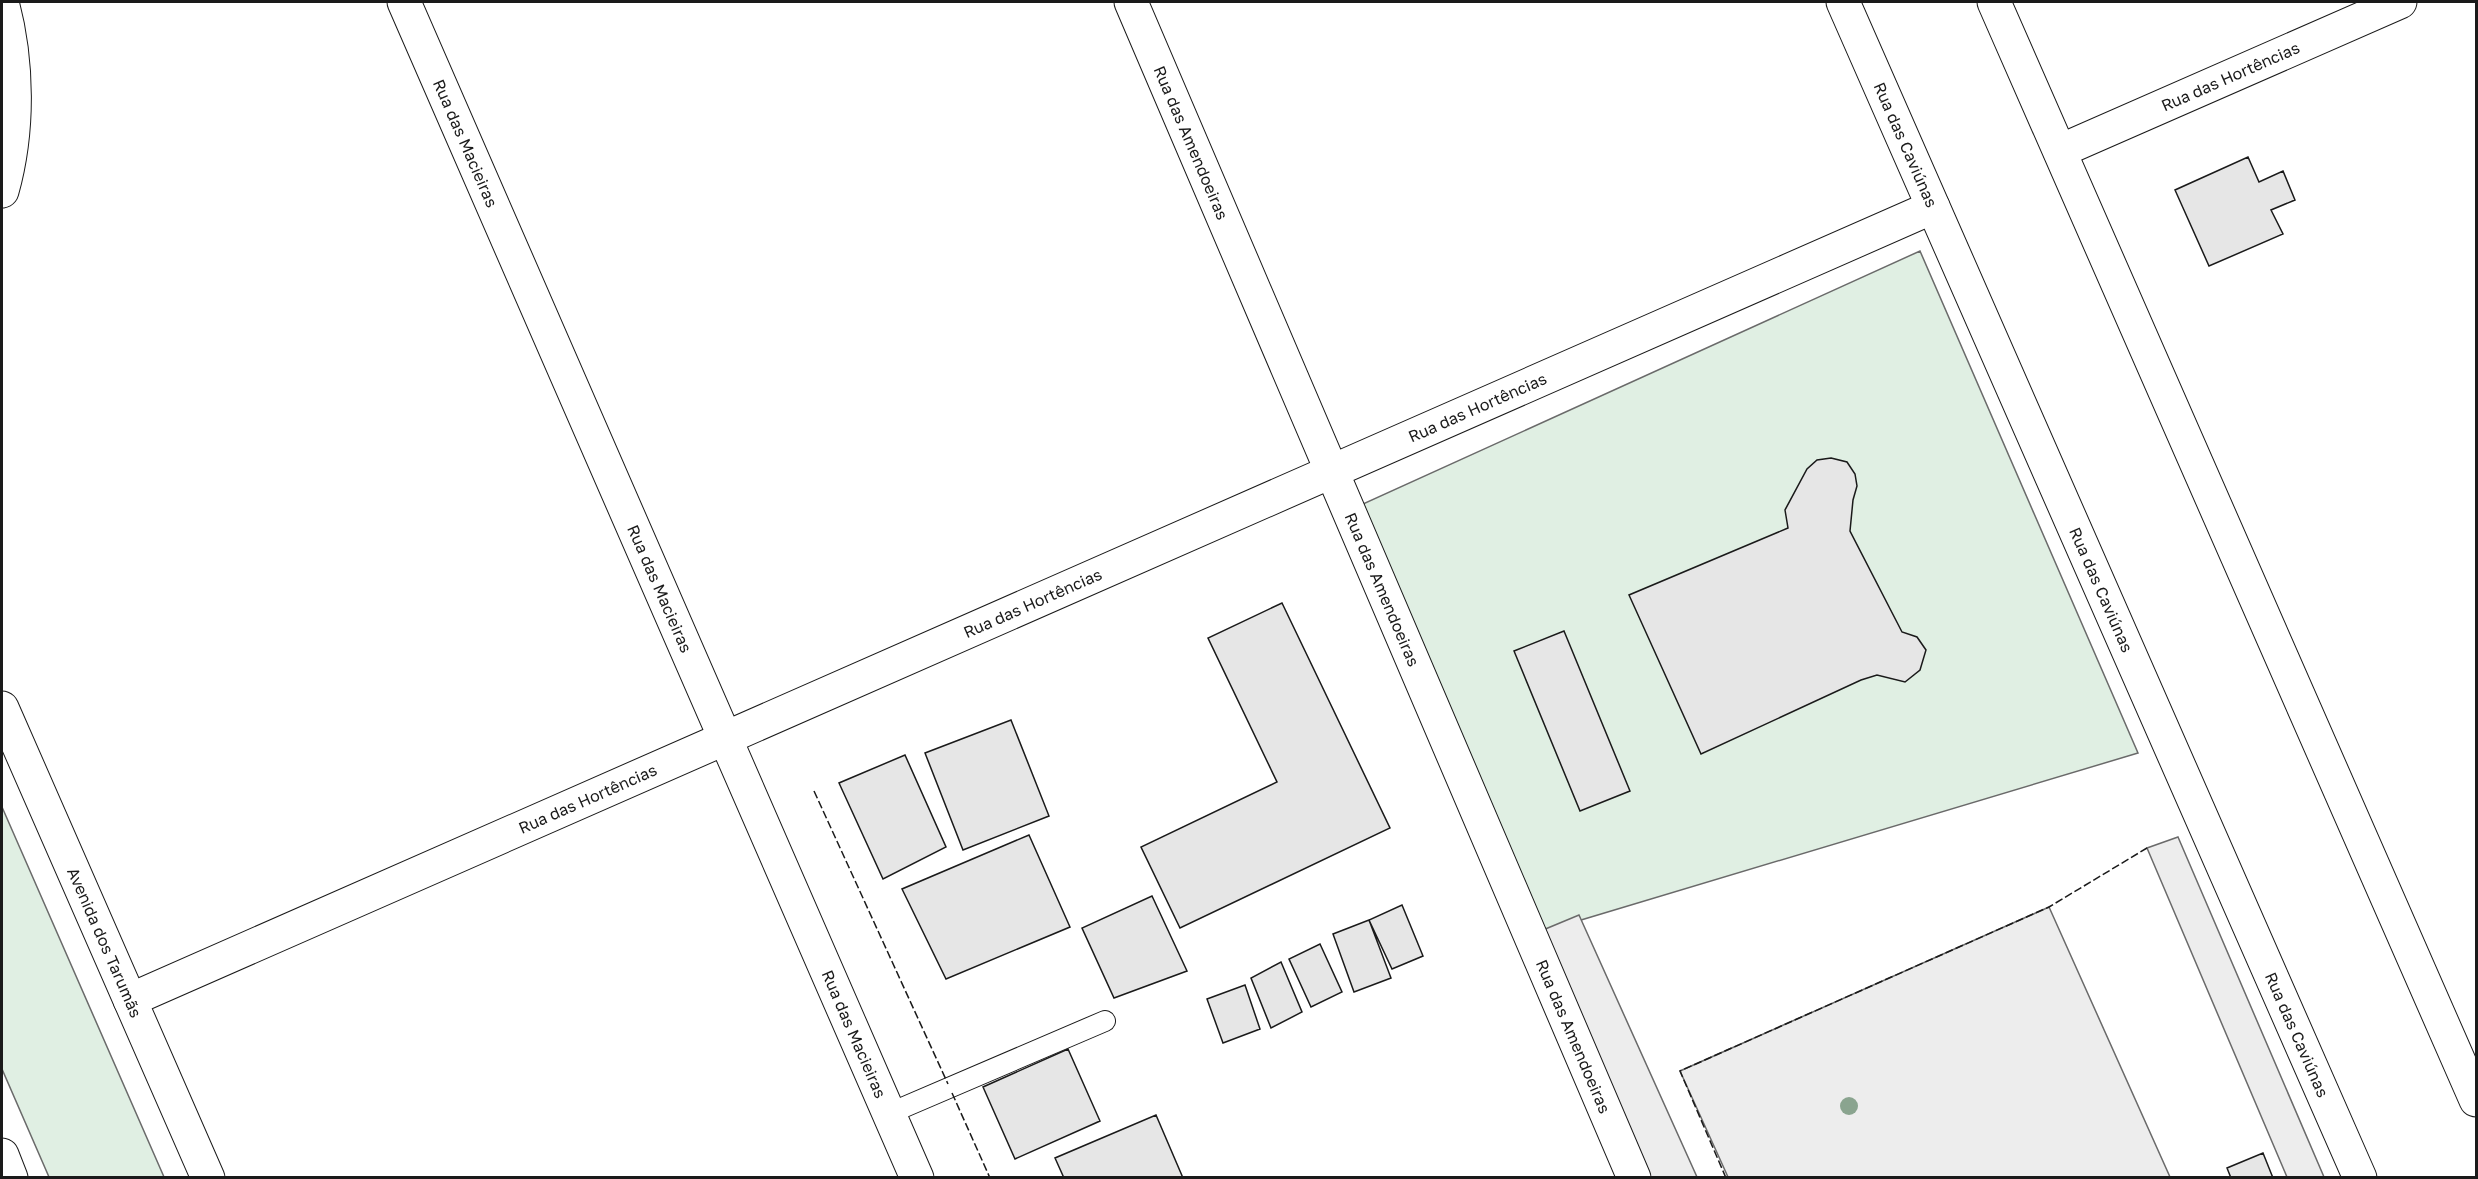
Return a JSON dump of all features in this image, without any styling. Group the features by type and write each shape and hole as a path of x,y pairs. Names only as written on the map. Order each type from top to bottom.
{"street":[{"path":"2,2 7,22 13,74 13,128 2,191"},
{"name":"Rua das Macieiras","path":"404,2 917,1178"},
{"name":"Rua das Amendoeiras","path":"1131,2 1634,1178"},
{"name":"Rua das Caviúnas","path":"1843,2 2360,1178"},
{"path":"1994,2 2476,1100"},
{"name":"Rua das Hortências","path":"2060,151 2400,2"},
{"name":"Rua das Hortências","path":"130,1000 1933,207"},
{"name":"Avenida dos Tarumãs","path":"2,708 208,1178"},
{"path":"2,1155 11,1178"}],"lane":[{"path":"888,1114 1105,1021"}],"green space":[{"path":"1920,251 2138,753 1531,935 1341,514"},
{"path":"2,807 164,1177 49,1177 2,1069"}],"shaded area":[{"path":"2178,837 2324,1177 2287,1177 2147,848"},
{"path":"2049,907 2170,1177 1728,1177 1680,1071"},
{"path":"1579,915 1697,1177 1644,1177 1531,935"}],"building":[{"path":"2248,157 2259,182 2283,171 2295,200 2271,210 2283,234 2209,266 2175,190"},
{"path":"1831,458 1847,462 1855,474 1857,486 1853,500 1850,531 1902,632 1917,637 1926,650 1920,670 1905,682 1877,675 1861,680 1701,754 1629,595 1788,528 1785,510 1807,469 1817,460"},
{"path":"1282,603 1390,828 1180,928 1141,847 1277,782 1208,638"},
{"path":"1564,631 1630,791 1580,811 1514,651"},
{"path":"1011,720 1049,816 963,850 925,753"},
{"path":"905,755 946,847 883,879 839,783"},
{"path":"1029,835 1070,927 946,979 902,889"},
{"path":"1152,896 1187,971 1114,998 1082,928"},
{"path":"1402,905 1423,956 1392,969 1369,920"},
{"path":"1369,920 1391,978 1354,992 1333,934"},
{"path":"1320,944 1342,992 1311,1007 1289,959"},
{"path":"1281,962 1302,1012 1271,1028 1251,978"},
{"path":"1245,985 1260,1029 1223,1043 1207,999"},
{"path":"1068,1049 1100,1121 1015,1159 983,1087"},
{"path":"1156,1115 1183,1178 1064,1178 1055,1158"},
{"path":"2263,1153 2273,1178 2231,1178 2227,1168"}],"fence":[{"path":"814,791 948,1084"},
{"path":"1726,1178 1680,1071 2049,907 2147,848"},
{"path":"952,1093 990,1178"}]}
